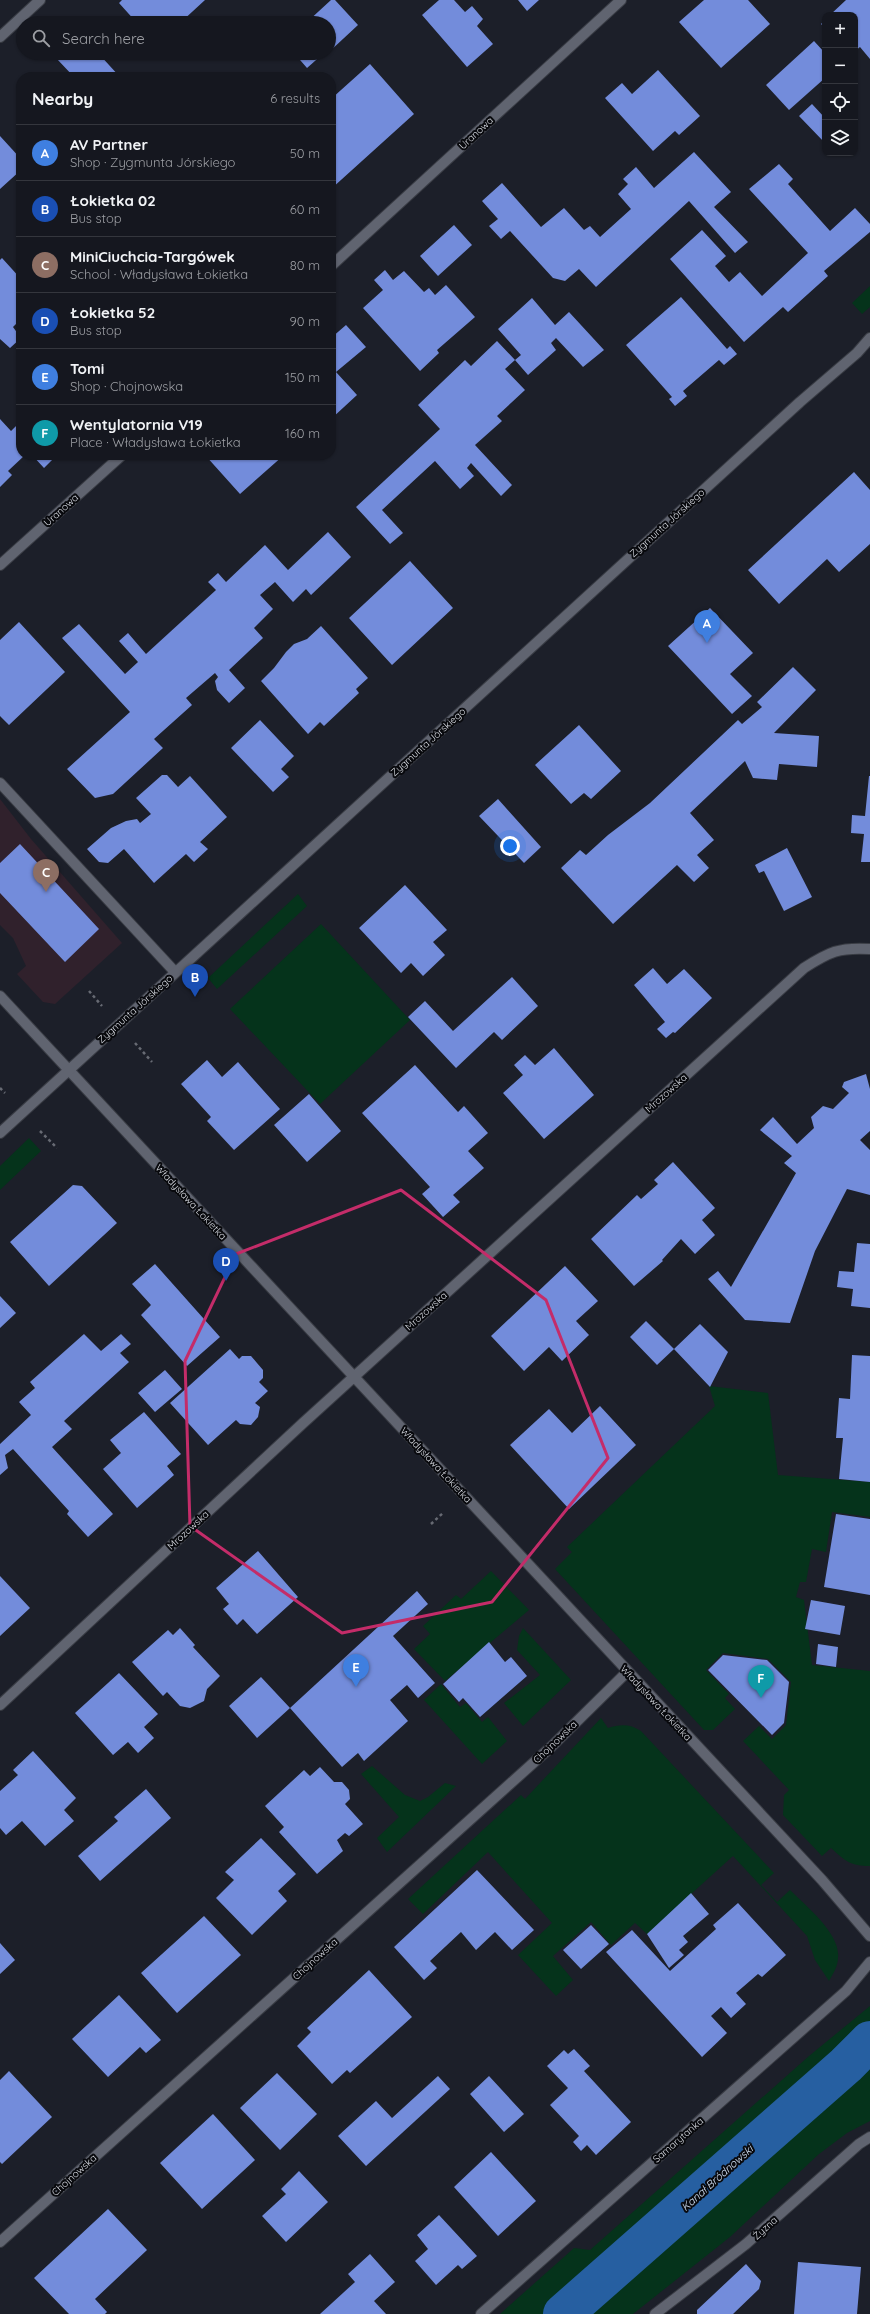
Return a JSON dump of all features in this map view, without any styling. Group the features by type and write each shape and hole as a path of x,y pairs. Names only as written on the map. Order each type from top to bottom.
{"street":[{"path":"22,16 40,0"},
{"name":"Uranowa","path":"336,261 621,0"},
{"path":"0,36 16,22"},
{"name":"Zygmunta Jórskiego","path":"0,1133 800,402 857,353 870,338"},
{"name":"Zygmunta Jórskiego","path":"857,353 870,345"},
{"name":"Uranowa","path":"0,565 116,460"},
{"path":"0,783 175,972"},
{"name":"Mrozowska","path":"0,1705 355,1377 804,968 829,952 857,948 870,949"},
{"name":"Władysława Łokietka","path":"0,996 822,1880 870,1936"},
{"name":"Chojnowska","path":"0,2242 551,1747 627,1672"},
{"name":"Samarytanka","path":"482,2314 846,1991 870,1962"},
{"name":"Żyzna","path":"655,2314 746,2244 859,2144 870,2137"}],"path":[{"path":"89,991 102,1006"},
{"path":"135,1043 152,1062"},
{"path":"39,1130 57,1148"},
{"path":"431,1524 444,1512"}],"highlighted area":[{"path":"401,1190 546,1300 608,1458 492,1602 342,1633 190,1526 185,1361 236,1254"}],"shaded area":[{"path":"0,799 31,839 122,943 55,1004 43,1002 17,974 26,966 13,938 0,925"}],"green space":[{"path":"870,286 870,307 862,314 852,303"},
{"path":"298,894 307,906 217,989 208,978"},
{"path":"321,924 410,1020 320,1104 230,1009"},
{"path":"29,1138 41,1151 0,1190 0,1166"},
{"path":"709,1386 768,1393 778,1475 870,1482 870,1517 832,1512 826,1552 812,1549 806,1582 800,1582 796,1597 804,1600 812,1665 870,1671 870,1866 853,1864 831,1848 822,1856 783,1815 784,1795 789,1790 743,1741 759,1726 772,1739 786,1725 791,1682 768,1659 723,1653 706,1670 729,1694 725,1698 735,1709 713,1730 704,1730 555,1569 572,1552 567,1547 715,1406"},
{"path":"491,1571 529,1610 445,1681 414,1649 430,1634 423,1626 456,1595 461,1599"},
{"path":"523,1628 571,1680 523,1726 504,1703 540,1675 517,1650 519,1636"},
{"path":"441,1684 460,1707 466,1703 482,1722 488,1717 507,1741 482,1764 424,1700"},
{"path":"601,1718 608,1728 625,1725 641,1731 774,1873 761,1885 777,1902 790,1890 821,1921 834,1940 837,1949 837,1964 829,1981 815,1960 807,1936 733,1856 647,1934 635,1923 611,1945 591,1922 553,1956 573,1980 556,1996 518,1955 552,1923 488,1852 423,1914 408,1899 521,1795 525,1799"},
{"path":"372,1766 405,1795 420,1801 428,1797 445,1783 456,1786 387,1852 377,1838 399,1817 361,1774"},
{"path":"870,2006 870,2027 809,2087 552,2314 500,2314 574,2248 590,2250 809,2056"},
{"path":"870,2058 870,2121 847,2133 819,2154 730,2237 633,2314 590,2314 826,2102"}],"building":[{"path":"122,0 205,0 188,16 131,16 119,3"},
{"path":"331,0 335,0 358,25 336,45 336,16 314,16"},
{"path":"439,0 454,0 465,12 472,6 483,19 477,26 493,44 467,67 422,15"},
{"path":"518,0 539,0 527,11"},
{"path":"704,0 748,0 770,24 721,68 679,22"},
{"path":"846,0 870,0 870,59 860,47 858,49 858,12 833,12"},
{"path":"814,41 822,50 822,81 789,110 766,85"},
{"path":"58,60 104,60 115,72 69,72"},
{"path":"300,60 316,60 307,68"},
{"path":"370,64 414,114 336,184 336,95"},
{"path":"658,70 700,116 679,135 675,131 653,151 605,98 622,83 632,94"},
{"path":"812,104 822,115 822,140 799,116"},
{"path":"0,136 16,154 16,175 0,189"},
{"path":"694,152 731,192 714,207 748,242 735,253 689,201 596,287 579,269 565,281 553,278 510,231 501,239 489,226 498,219 482,201 502,183 541,227 564,208 584,230 590,226 600,237 631,209 618,194 628,184 623,179 636,167 654,188"},
{"path":"779,164 793,179 788,184 830,231 855,208 870,224 870,232 824,271 828,276 788,312 783,307 744,342 670,259 702,230 726,256 715,266 729,282 740,272 762,296 808,253 749,189"},
{"path":"454,225 472,245 438,276 420,256"},
{"path":"2,258 16,273 16,324 13,327 16,331 16,343 10,348 0,339 0,260"},
{"path":"385,270 393,280 404,271 424,292 429,288 435,295 446,285 475,317 437,350 439,353 420,371 363,308 383,290 374,280"},
{"path":"681,297 727,349 730,346 737,354 724,365 719,360 683,391 687,396 675,406 669,399 672,397 626,345"},
{"path":"532,298 555,325 569,312 604,350 583,367 556,338 551,343 556,350 528,375 515,360 521,355 498,329"},
{"path":"346,325 366,347 336,372 336,334"},
{"path":"497,341 515,360 505,369 525,390 497,416 502,421 475,445 512,485 501,496 471,463 467,468 474,476 460,489 435,461 382,510 403,533 390,544 356,507 440,429 418,405 465,360 471,366"},
{"path":"336,372 357,395 336,414"},
{"path":"0,419 11,431 16,426 16,460 20,460 8,471 12,475 0,487"},
{"path":"37,460 52,460 44,468"},
{"path":"209,460 278,460 240,494"},
{"path":"854,472 870,490 870,544 839,572 827,559 779,604 748,570"},
{"path":"328,532 351,557 311,595 306,589 293,602 275,582 260,595 273,609 254,628 263,638 229,670 245,688 229,703 217,690 215,681 218,677 215,673 186,698 192,705 154,739 163,748 113,794 95,798 67,769 130,712 62,638 79,624 125,674 138,662 119,641 128,633 146,654 216,590 208,582 218,573 226,582 265,545 288,570"},
{"path":"410,561 453,608 392,665 349,618"},
{"path":"710,608 753,653 730,674 752,696 732,714 668,646"},
{"path":"19,622 65,672 9,725 0,716 0,640"},
{"path":"321,626 368,678 356,689 359,693 324,726 320,722 308,734 261,681 294,644 307,639"},
{"path":"793,667 816,690 774,733 819,736 817,767 779,764 777,780 753,778 745,761 690,813 714,840 697,855 709,868 694,882 677,865 613,924 561,868 580,850 586,855 608,835 650,803 738,720 742,724 762,707 757,702"},
{"path":"260,720 294,756 281,769 289,777 273,792 231,748"},
{"path":"579,725 621,771 591,799 584,793 571,804 535,765"},
{"path":"162,775 167,775 178,787 190,776 227,817 200,842 208,849 194,862 186,854 154,883 124,849 108,863 99,862 87,849 111,828 126,821 137,819 140,823 151,814 136,798"},
{"path":"869,776 870,862 861,862 864,834 851,833 852,815 865,816"},
{"path":"498,799 541,847 524,863 479,816"},
{"path":"20,844 99,929 65,962 0,893 0,863"},
{"path":"787,848 812,897 784,911 764,871 759,873 755,865"},
{"path":"405,885 447,930 433,942 445,955 423,976 411,963 401,973 359,928"},
{"path":"653,968 667,984 684,969 712,998 675,1033 673,1032 666,1038 657,1029 665,1022 634,985"},
{"path":"512,977 538,1006 502,1040 494,1032 456,1068 408,1017 425,1001 453,1031"},
{"path":"554,1048 594,1095 544,1139 503,1093 523,1075 514,1065 525,1055 535,1065"},
{"path":"207,1060 222,1077 238,1062 280,1109 234,1150 207,1121 211,1117 181,1084"},
{"path":"415,1065 458,1112 464,1106 488,1133 468,1151 484,1168 453,1195 460,1202 443,1217 422,1194 430,1187 362,1113"},
{"path":"866,1074 870,1089 870,1131 860,1140 870,1150 870,1195 847,1189 815,1251 790,1323 745,1320 708,1279 718,1271 731,1287 796,1173 784,1163 792,1156 760,1130 773,1117 797,1144 814,1128 811,1117 823,1106 833,1109 849,1093 842,1087 844,1082"},
{"path":"309,1094 341,1131 307,1162 274,1125"},
{"path":"673,1162 715,1208 702,1220 715,1235 695,1254 681,1239 662,1260 663,1261 634,1286 591,1239 637,1195 641,1199 658,1184 654,1180"},
{"path":"73,1185 82,1186 117,1223 49,1286 10,1242"},
{"path":"857,1243 870,1244 870,1308 851,1306 853,1289 837,1287 839,1271 854,1272"},
{"path":"155,1264 220,1337 187,1366 141,1315 151,1305 132,1284"},
{"path":"565,1266 598,1301 576,1321 589,1335 562,1361 549,1347 524,1371 491,1336"},
{"path":"0,1296 16,1313 0,1328"},
{"path":"646,1321 674,1349 657,1365 630,1337"},
{"path":"700,1324 728,1352 710,1387 674,1349"},
{"path":"84,1334 101,1351 121,1334 131,1344 120,1353 129,1362 64,1421 72,1429 52,1447 113,1514 88,1537 67,1514 69,1511 13,1449 5,1455 8,1468 0,1475 0,1444 31,1415 19,1402 35,1388 30,1382"},
{"path":"230,1349 239,1359 242,1356 251,1356 263,1370 263,1378 259,1382 268,1391 255,1403 260,1407 258,1417 251,1425 240,1424 236,1420 208,1445 170,1403"},
{"path":"852,1355 870,1356 870,1482 839,1479 843,1438 836,1438 839,1398 850,1399"},
{"path":"165,1370 182,1389 155,1412 138,1393"},
{"path":"600,1406 636,1445 569,1509 510,1445 549,1409 572,1433"},
{"path":"144,1412 181,1454 167,1466 174,1475 137,1508 103,1469 121,1453 110,1440"},
{"path":"836,1514 870,1519 870,1595 824,1587"},
{"path":"258,1551 298,1597 257,1634 243,1619 237,1625 223,1609 229,1604 216,1588"},
{"path":"0,1576 30,1608 0,1636"},
{"path":"417,1591 428,1604 393,1636 435,1683 418,1698 407,1685 390,1700 408,1721 364,1761 358,1753 342,1767 290,1708"},
{"path":"811,1600 845,1606 840,1635 805,1629"},
{"path":"180,1628 195,1645 193,1647 220,1676 207,1689 204,1701 190,1708 180,1706 167,1692 163,1696 132,1662 168,1630 173,1635"},
{"path":"489,1642 505,1662 511,1657 527,1676 480,1717 463,1698 459,1702 443,1684"},
{"path":"818,1644 838,1647 836,1667 816,1664"},
{"path":"723,1655 767,1660 789,1682 784,1723 772,1735 708,1670"},
{"path":"119,1673 158,1714 144,1727 154,1738 138,1753 128,1742 113,1755 75,1713"},
{"path":"261,1677 290,1708 257,1738 229,1706"},
{"path":"33,1751 76,1798 64,1810 74,1821 45,1846 22,1821 6,1835 0,1828 0,1791 18,1775 13,1770"},
{"path":"320,1767 334,1782 342,1782 349,1790 350,1799 345,1804 363,1824 349,1836 345,1833 337,1840 343,1851 317,1874 279,1832 284,1827 265,1806 304,1770 310,1776"},
{"path":"146,1789 171,1818 100,1881 78,1856 118,1821 114,1817"},
{"path":"261,1838 296,1874 278,1891 287,1901 252,1935 216,1898 234,1880 225,1872"},
{"path":"477,1870 534,1930 512,1950 495,1932 476,1950 461,1932 430,1961 437,1968 424,1980 394,1947"},
{"path":"691,1893 709,1914 683,1936 688,1942 679,1950 684,1955 669,1968 647,1934"},
{"path":"738,1903 786,1955 762,1977 758,1974 736,1993 746,2004 731,2018 721,2007 711,2016 727,2033 702,2057 606,1952 632,1930 670,1971 716,1929 713,1925"},
{"path":"204,1916 241,1955 177,2013 141,1973"},
{"path":"591,1925 609,1944 581,1969 563,1950"},
{"path":"0,1943 15,1960 0,1974"},
{"path":"369,1970 412,2017 350,2073 347,2070 332,2084 297,2046 311,2032 307,2028"},
{"path":"119,1995 161,2040 146,2053 140,2047 108,2077 72,2039"},
{"path":"574,2049 590,2066 584,2071 631,2122 596,2155 587,2145 581,2151 573,2142 579,2136 550,2105 568,2088 547,2066 564,2050 568,2054"},
{"path":"9,2071 52,2117 2,2164 0,2162 0,2080"},
{"path":"277,2073 317,2114 280,2150 240,2108"},
{"path":"438,2076 450,2089 366,2166 338,2136 376,2101 392,2118"},
{"path":"489,2076 524,2114 504,2132 470,2094"},
{"path":"213,2114 255,2160 202,2209 160,2163"},
{"path":"491,2152 536,2201 498,2236 454,2187"},
{"path":"299,2171 328,2202 286,2242 262,2216 286,2194 281,2189"},
{"path":"108,2209 147,2250 95,2299 107,2312 105,2314 69,2314 34,2278"},
{"path":"439,2215 477,2256 462,2269 458,2265 436,2285 415,2261 428,2249 417,2235"},
{"path":"370,2254 395,2282 374,2301 386,2314 320,2314 355,2282 348,2274"},
{"path":"798,2262 861,2267 857,2314 794,2314"},
{"path":"746,2264 761,2281 759,2289 733,2314 697,2314 697,2310"}],"waterway":[{"name":"Kanał Bródnowski","path":"563,2314 846,2065 870,2041"}],"place":[{"name":"AV Partner","path":"707,643"},
{"name":"MiniCiuchcia-Targówek","path":"46,892"},
{"name":"Łokietka 02","path":"195,997"},
{"name":"Łokietka 52","path":"226,1281"},
{"name":"Tomi","path":"356,1687"},
{"name":"Wentylatornia V19","path":"761,1698"}]}
